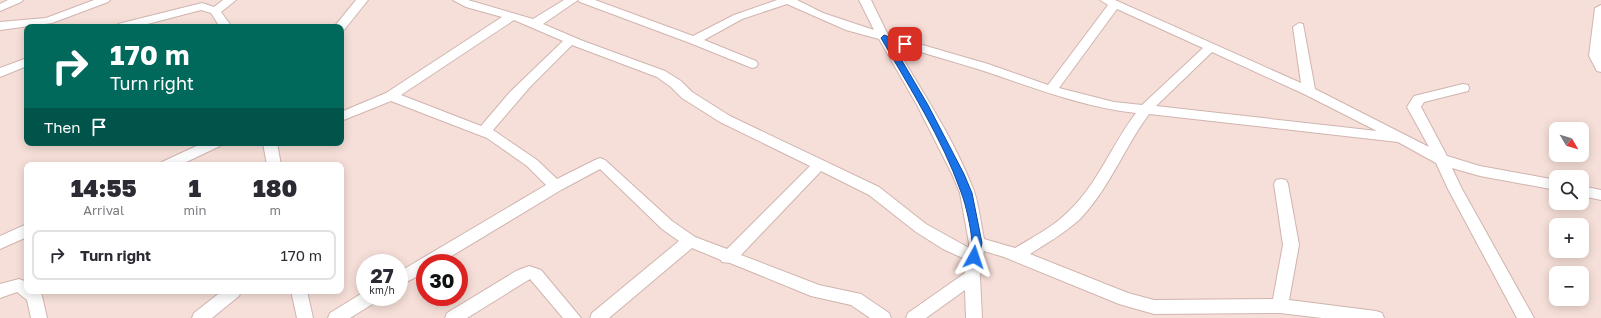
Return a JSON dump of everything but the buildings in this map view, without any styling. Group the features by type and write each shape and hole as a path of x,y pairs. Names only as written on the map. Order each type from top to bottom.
{"street":[{"path":"0,8 17,0"},
{"path":"0,26 48,21 104,0"},
{"path":"215,11 230,0"},
{"path":"342,24 362,0"},
{"path":"459,0 470,5 512,16 534,24 571,40 661,74 676,84 687,95 725,119 874,191 921,228 948,245 1016,255 1126,299 1179,313 1280,306 1376,318"},
{"path":"534,24 572,0"},
{"path":"584,0 694,40 752,64"},
{"path":"694,40 738,17 788,0 819,15 884,38 984,67 1051,90 1114,106 1145,111 1402,138"},
{"path":"865,0 884,38 924,105 967,193 976,250 972,276 974,318"},
{"path":"1051,90 1111,2 1309,91 1440,159 1480,171 1520,176 1549,183"},
{"path":"133,24 202,6 215,11 224,24"},
{"path":"1601,8 1595,56 1601,68"},
{"path":"344,116 390,96 512,16"},
{"path":"1299,26 1309,91"},
{"path":"485,131 524,85 571,40"},
{"path":"1016,255 1055,230 1079,210 1096,188 1145,111 1175,79 1211,47"},
{"path":"0,73 24,63"},
{"path":"1463,88 1418,99 1414,107 1433,141 1440,159 1526,318"},
{"path":"390,96 444,118 485,131 501,140 532,164 556,186"},
{"path":"173,162 208,146"},
{"path":"273,146 274,162"},
{"path":"443,254 595,164 604,165 667,225 690,241 728,258 817,291 855,299 883,318"},
{"path":"728,258 782,205 820,164"},
{"path":"1280,306 1291,245 1281,184"},
{"path":"1589,192 1601,195"},
{"path":"0,243 24,231"},
{"path":"598,318 651,272 690,241"},
{"path":"453,318 529,272 535,274 573,318"},
{"path":"914,318 972,276"},
{"path":"0,291 19,285 24,288"},
{"path":"33,294 35,296 39,318"},
{"path":"200,318 229,294"},
{"path":"300,294 305,318"},
{"path":"336,318 356,306"}],"shaded area":[{"path":"0,0 1601,0 1601,318 0,318"}],"route":[{"path":"905,44 884,38 924,105 967,193 977,243 974,257"}]}
